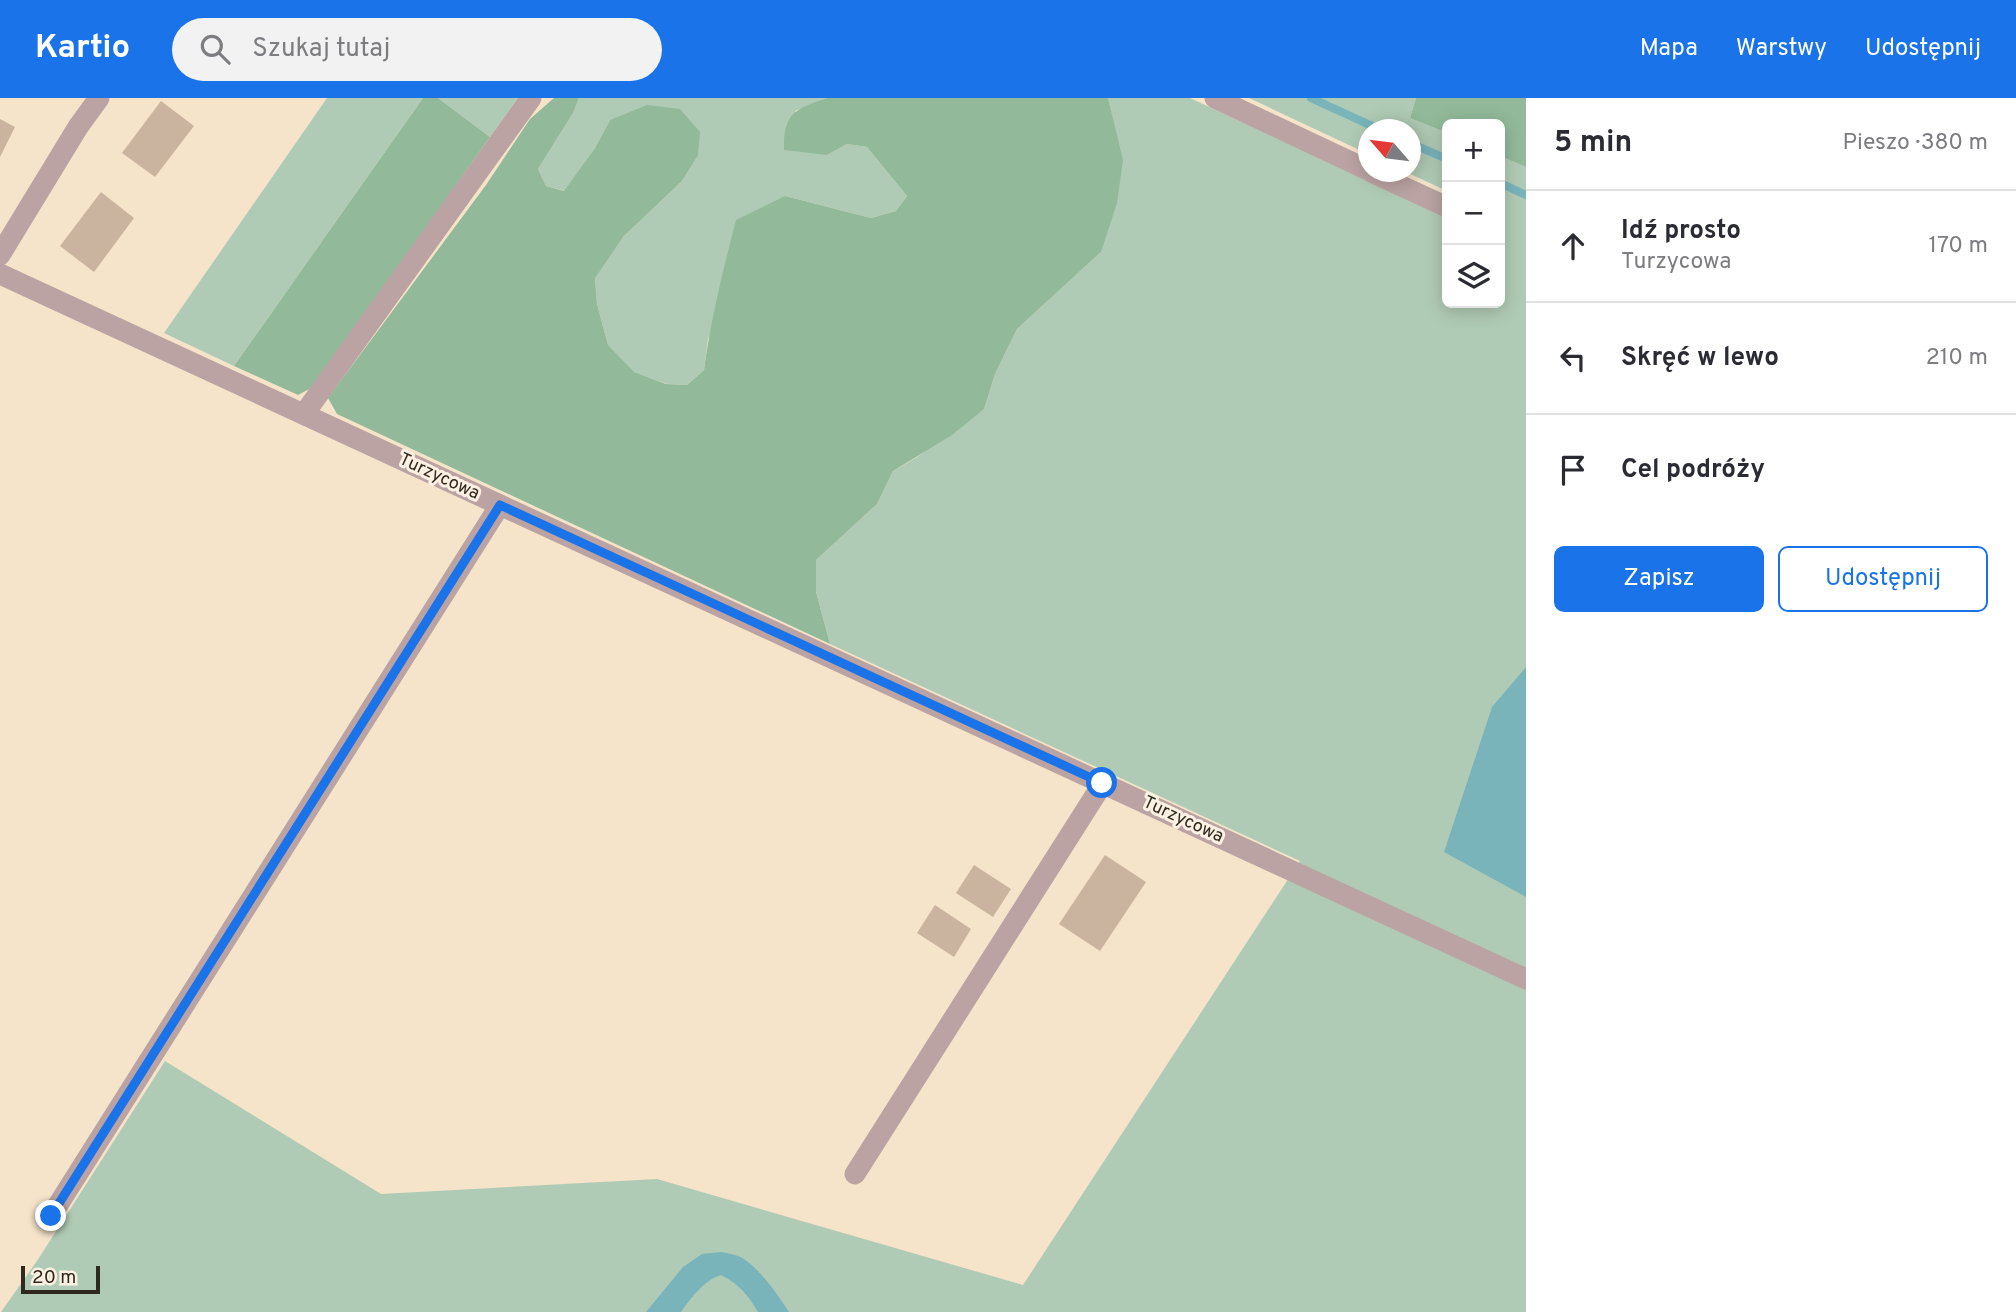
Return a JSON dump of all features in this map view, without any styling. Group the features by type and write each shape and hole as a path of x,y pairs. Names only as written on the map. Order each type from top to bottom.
{"street":[{"path":"0,255 78,127 100,98"},
{"path":"304,414 531,98"},
{"path":"1215,98 1358,165"},
{"path":"1393,182 1442,206"},
{"name":"Turzycowa","path":"0,274 1526,979"},
{"path":"51,1216 500,505"},
{"path":"855,1174 1102,783"}],"green space":[{"path":"327,98 423,98 234,366 164,333"},
{"path":"423,98 438,98 490,137 313,387 298,395 234,366"},
{"path":"438,98 518,98 490,137"},
{"path":"554,98 579,98 573,113 538,169 546,186 564,191 595,148 610,120 647,105 680,109 700,132 698,155 681,182 624,236 595,278 597,304 608,345 634,372 666,384 687,385 704,370 736,220 785,196 871,218 896,211 907,196 867,147 847,144 827,155 784,150 786,128 793,114 827,98 1108,98 1123,160 1117,203 1101,252 1017,329 995,374 984,409 952,435 893,471 877,504 816,560 816,592 830,644 337,414 328,398 486,185 530,119"},
{"path":"579,98 827,98 795,111 827,155 847,144 867,147 907,196 896,211 871,218 785,196 708,339 704,370 687,385 667,384 633,372 608,345 597,304 595,277 624,236 681,182 610,120 595,148 565,191 546,186 538,169 573,113"},
{"path":"1108,98 1190,98 1358,176 1358,182 1371,182 1442,215 1442,308 1505,308 1505,158 1526,167 1526,1312 1,1312 37,1261 165,1061 381,1194 657,1179 1023,1285 1300,861 830,644 816,592 816,560 877,504 893,471 984,409 995,374 1017,329 1101,252 1113,122"},
{"path":"1249,98 1416,98 1410,118 1412,119 1358,119 1358,149"},
{"path":"1416,98 1526,98 1526,167 1505,158 1505,119 1442,119 1442,131 1421,122 1421,119 1410,118"},
{"path":"1421,122 1442,131 1442,189 1421,179"}],"water":[{"path":"1526,667 1526,897 1444,852 1492,707"},
{"path":"721,1252 738,1256 752,1265 789,1312 758,1312 742,1290 721,1275 703,1285 681,1312 646,1312 683,1267 702,1254"}],"building":[{"path":"161,101 194,126 155,177 122,153"},
{"path":"0,119 15,127 0,157"},
{"path":"101,192 134,218 94,272 60,246"},
{"path":"1105,855 1146,882 1100,951 1059,924"},
{"path":"974,865 1011,889 993,917 956,893"},
{"path":"935,905 971,929 954,957 917,933"}],"waterway":[{"path":"1311,98 1358,119"},
{"path":"1421,148 1442,157"},
{"path":"1505,185 1526,195"}],"route":[{"path":"51,1216 500,505 1102,783"}]}
